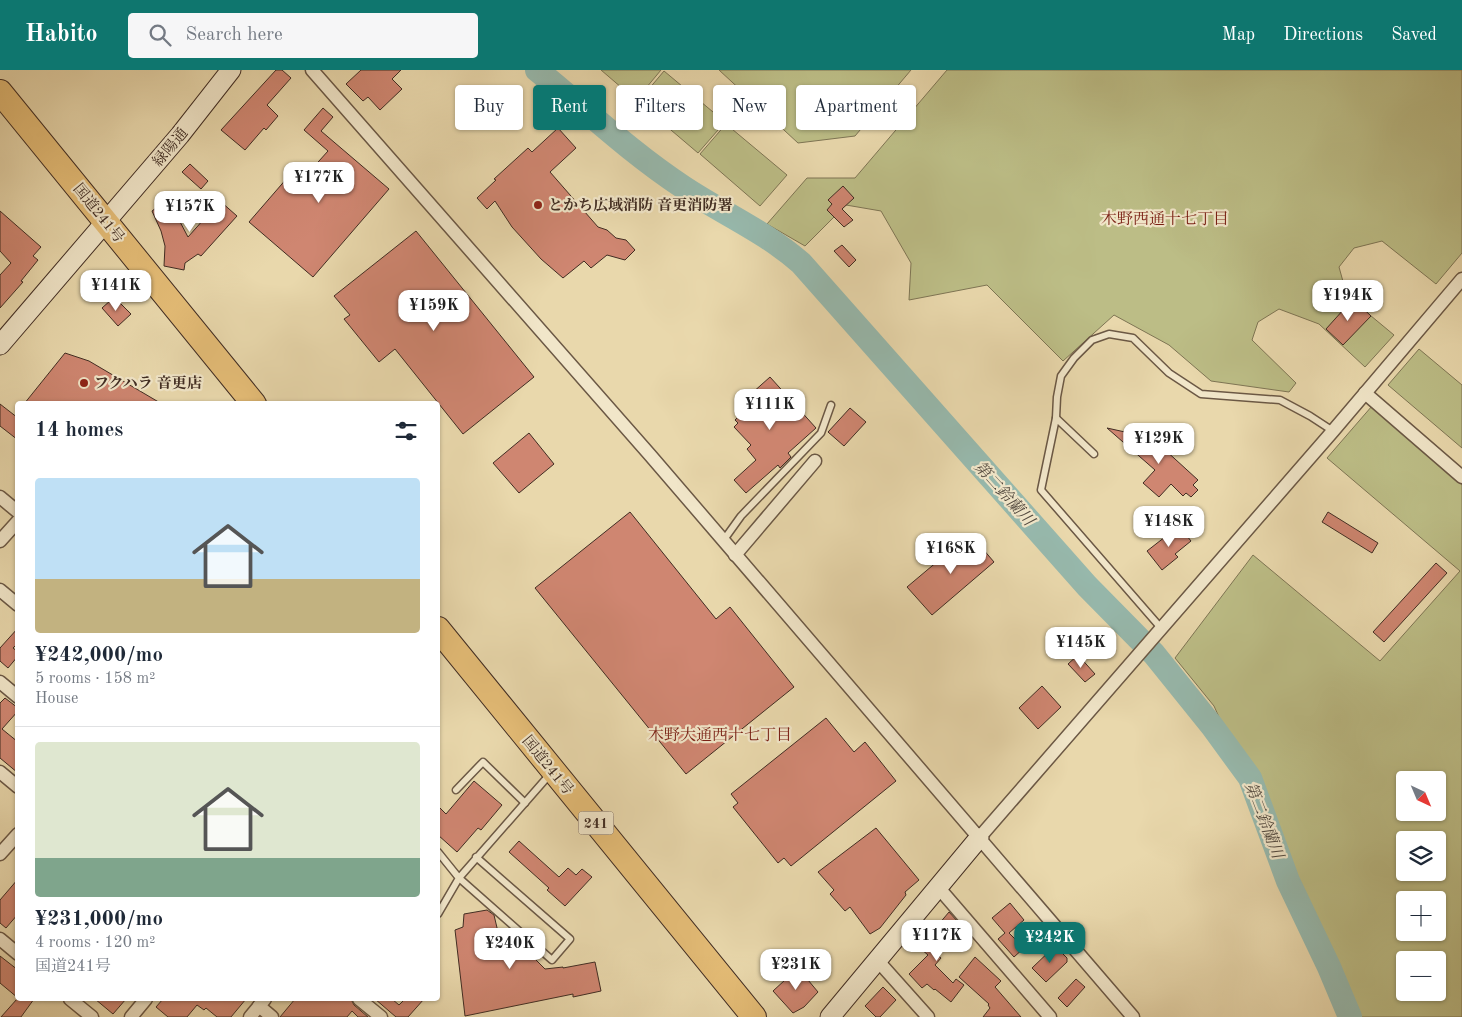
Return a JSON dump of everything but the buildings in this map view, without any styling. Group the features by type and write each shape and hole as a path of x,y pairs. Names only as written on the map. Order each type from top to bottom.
{"highway":[{"name":"国道241号","path":"0,92 252,401"},
{"name":"国道241号","path":"440,637 553,770 754,1017"}],"street":[{"name":"緑陽通","path":"0,345 180,135 231,70"},
{"path":"312,70 650,455 1132,1017"},
{"path":"830,1017 979,838 1333,431 1462,279"},
{"path":"1365,393 1462,477"},
{"path":"735,555 814,461"},
{"path":"0,497 15,510"},
{"path":"0,541 15,524"},
{"path":"0,590 15,602"},
{"path":"0,682 15,694"},
{"path":"0,772 15,784"},
{"path":"9,851 15,840"},
{"path":"938,887 1050,1017"},
{"path":"0,939 15,952"},
{"path":"878,960 928,1017"},
{"path":"72,1001 92,1017"},
{"path":"138,1015 145,1001"},
{"path":"361,1001 381,1017"},
{"path":"250,1017 262,1002 272,1017"}],"lane":[{"path":"1158,632 1041,490 1056,418 1061,376 1074,358 1092,340 1110,334 1133,338 1169,373 1201,394 1280,400 1333,431"},
{"path":"723,541 741,516 820,433 831,405"},
{"path":"1056,418 1094,454"},
{"path":"456,790 483,762 525,803"},
{"path":"440,911 459,878 553,770"},
{"path":"440,854 459,878 552,960 570,939 476,857"}],"green space":[{"path":"601,70 661,70 648,85 618,85"},
{"path":"719,70 911,70 898,85 796,85 796,130 860,130 855,136 798,143 784,130 786,130 786,85 735,85"},
{"path":"947,70 1462,70 1462,253 1436,284 1382,241 1354,248 1339,267 1347,296 1394,335 1365,367 1319,324 1279,309 1258,322 1252,340 1296,383 1289,392 1211,381 1169,345 1114,315 1063,361 987,285 909,300 911,263 881,211 846,205 805,246 767,224 807,178 855,178 896,130 916,130 916,106"},
{"path":"664,71 681,85 652,85"},
{"path":"703,104 713,112 713,130 718,130 698,153 671,130 703,130"},
{"path":"721,130 733,130 787,175 760,206 700,154"},
{"path":"1419,349 1462,385 1462,448 1388,385"},
{"path":"1372,406 1462,485 1462,1017 1354,1017 1214,706 1175,658 1253,555 1380,661 1460,571 1327,458"}],"waterway":[{"name":"第二鈴蘭川","path":"537,70 664,174 744,223 801,263 1087,586 1154,654 1212,726 1250,778 1288,881 1329,967 1350,1017"}],"place":[{"name":"とかち広域消防 音更消防署","path":"538,205"},
{"name":"フクハラ 音更店","path":"84,383"}],"district":[{"name":"木野西通十七丁目","path":"1165,218"},
{"name":"木野大通西十七丁目","path":"720,734"}]}
